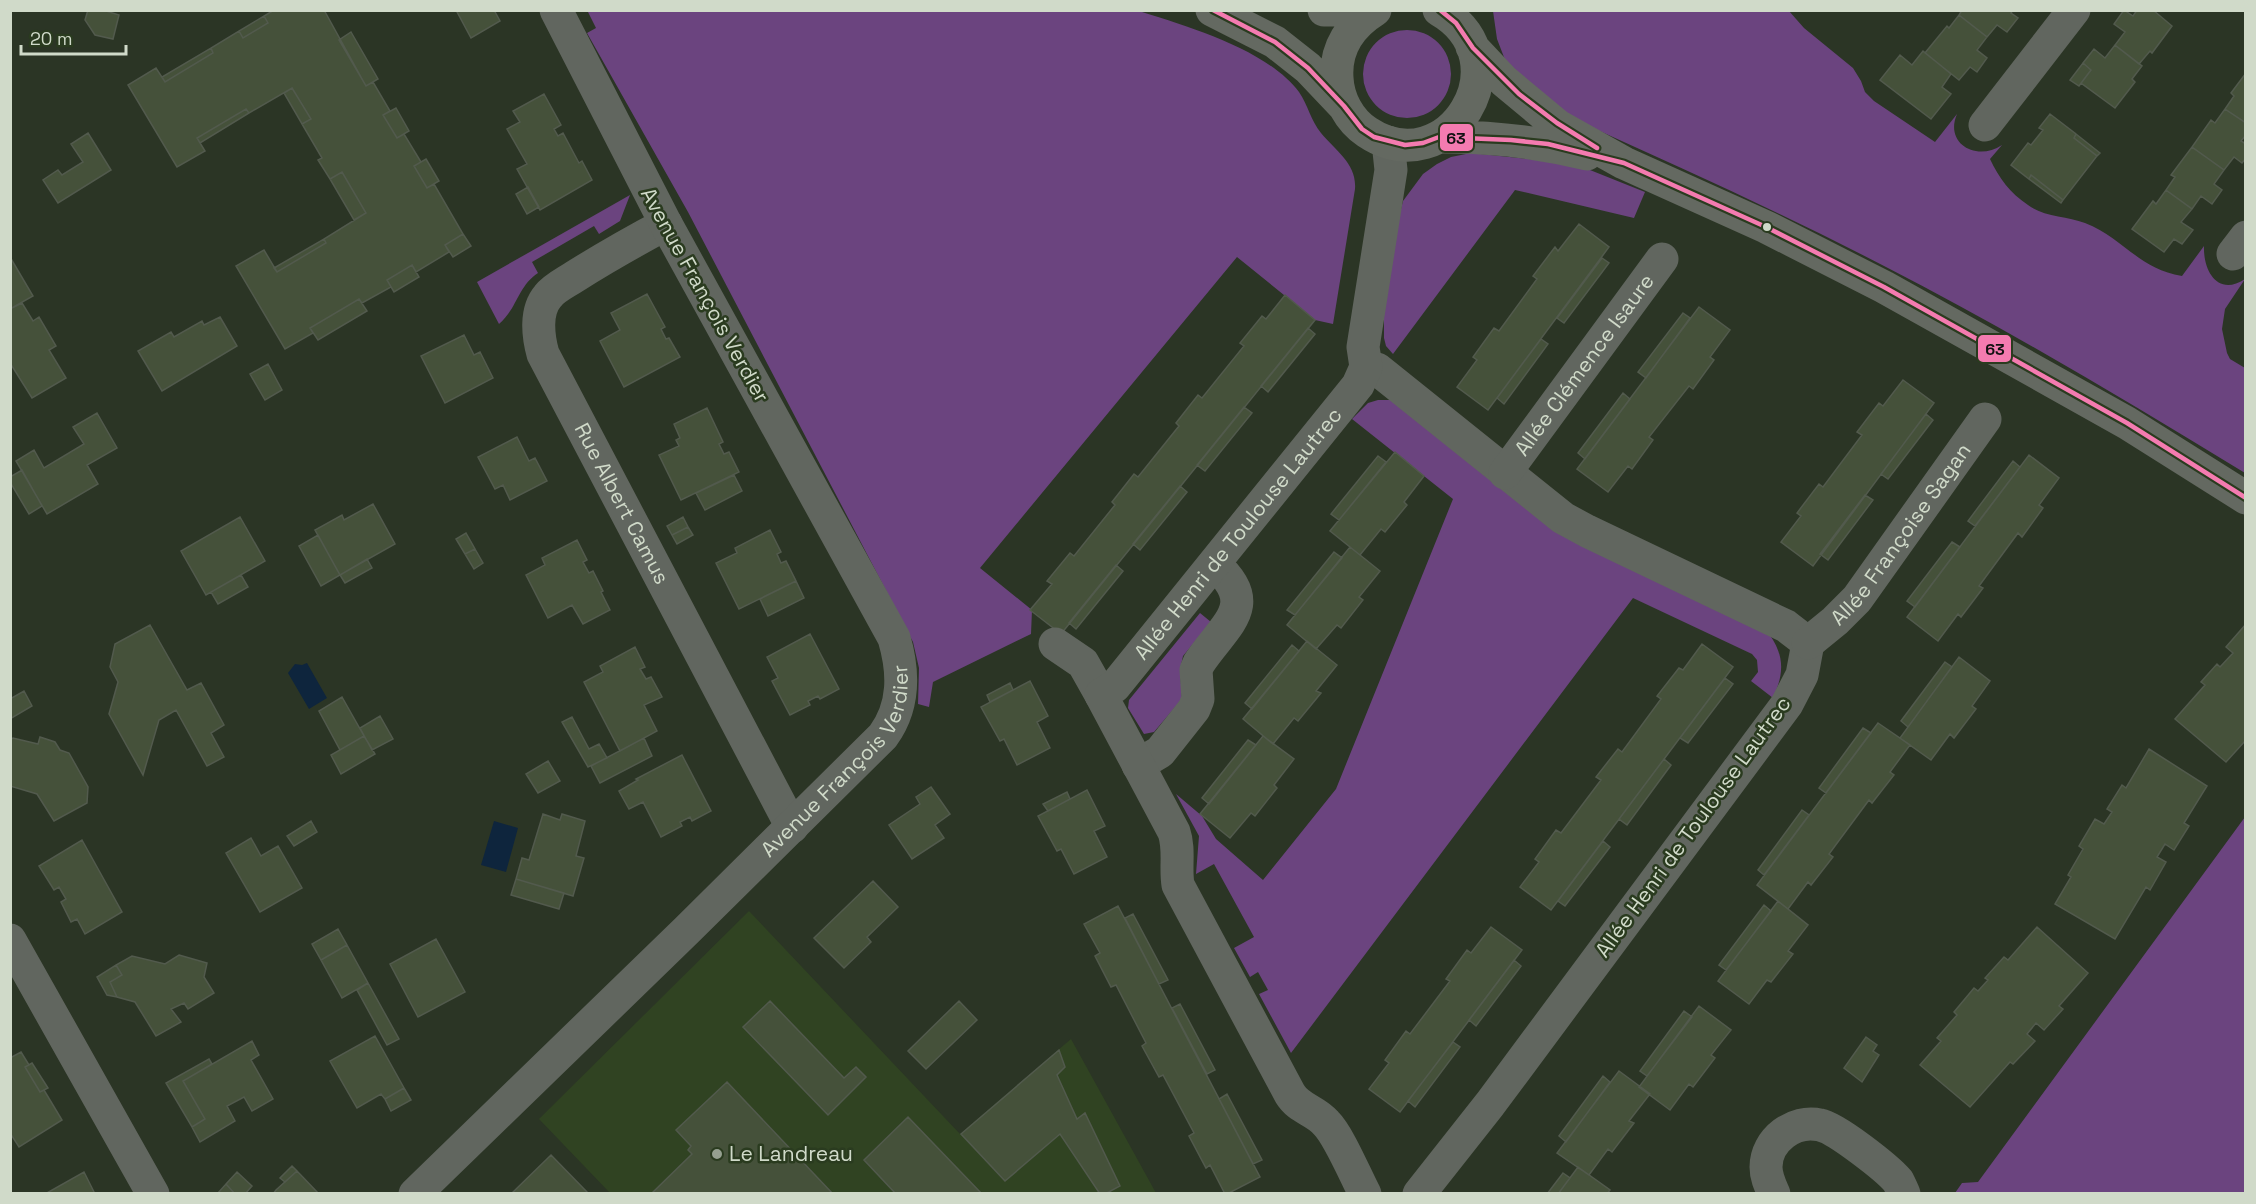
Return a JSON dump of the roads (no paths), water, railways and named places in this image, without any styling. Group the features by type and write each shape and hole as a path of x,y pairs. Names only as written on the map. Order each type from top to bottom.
{"main road":[{"path":"1212,10 1275,42 1308,68 1362,129 1374,137 1388,142 1414,144 1439,137 1469,137 1548,144 1624,163"},
{"path":"1324,10 1360,10"},
{"path":"1344,106 1337,78 1337,63 1341,49 1355,26 1375,10"},
{"path":"1439,137 1454,127 1465,114 1478,81 1477,64 1472,47 1450,13"},
{"path":"1472,47 1504,81 1558,126 1624,163 1766,227 1884,287 2127,423 2246,498"}],"street":[{"name":"Avenue François Verdier","path":"415,1194 792,827 888,729 896,714 900,696 901,668 894,638 666,224 556,10"},
{"path":"1985,125 2074,10"},
{"path":"1388,142 1391,170 1363,347 1366,367 1377,369 1563,518 1786,626 1808,643"},
{"name":"Rue Albert Camus","path":"666,224 606,257 553,291 541,309 539,326 541,345 543,354 792,827"},
{"name":"Allée Clémence Isaure","path":"1505,473 1662,259"},
{"name":"Allée Henri de Toulouse Lautrec","path":"1101,695 1115,686 1351,395 1366,367"},
{"name":"Allée Françoise Sagan","path":"1808,643 1857,599 1985,419"},
{"path":"1138,765 1160,752 1194,709 1198,699 1196,670 1199,663 1235,615 1237,602 1232,583 1214,564"},
{"name":"Allée Henri de Toulouse Lautrec","path":"1419,1194 1490,1104 1787,704 1802,675 1808,643"},
{"path":"1055,644 1083,663 1138,765 1176,839 1178,885 1290,1094 1298,1105 1318,1115 1328,1124 1365,1194"},
{"path":"10,940 153,1194"},
{"path":"1774,1194 1768,1182 1766,1166 1770,1151 1778,1138 1790,1128 1805,1124 1821,1125 1835,1131 1888,1172 1899,1183 1904,1194"}],"water":[{"path":"307,663 327,698 309,709 288,673 295,664"},
{"path":"494,821 518,828 506,872 481,865"}],"place":[{"name":"Le Landreau","path":"717,1154"}]}
